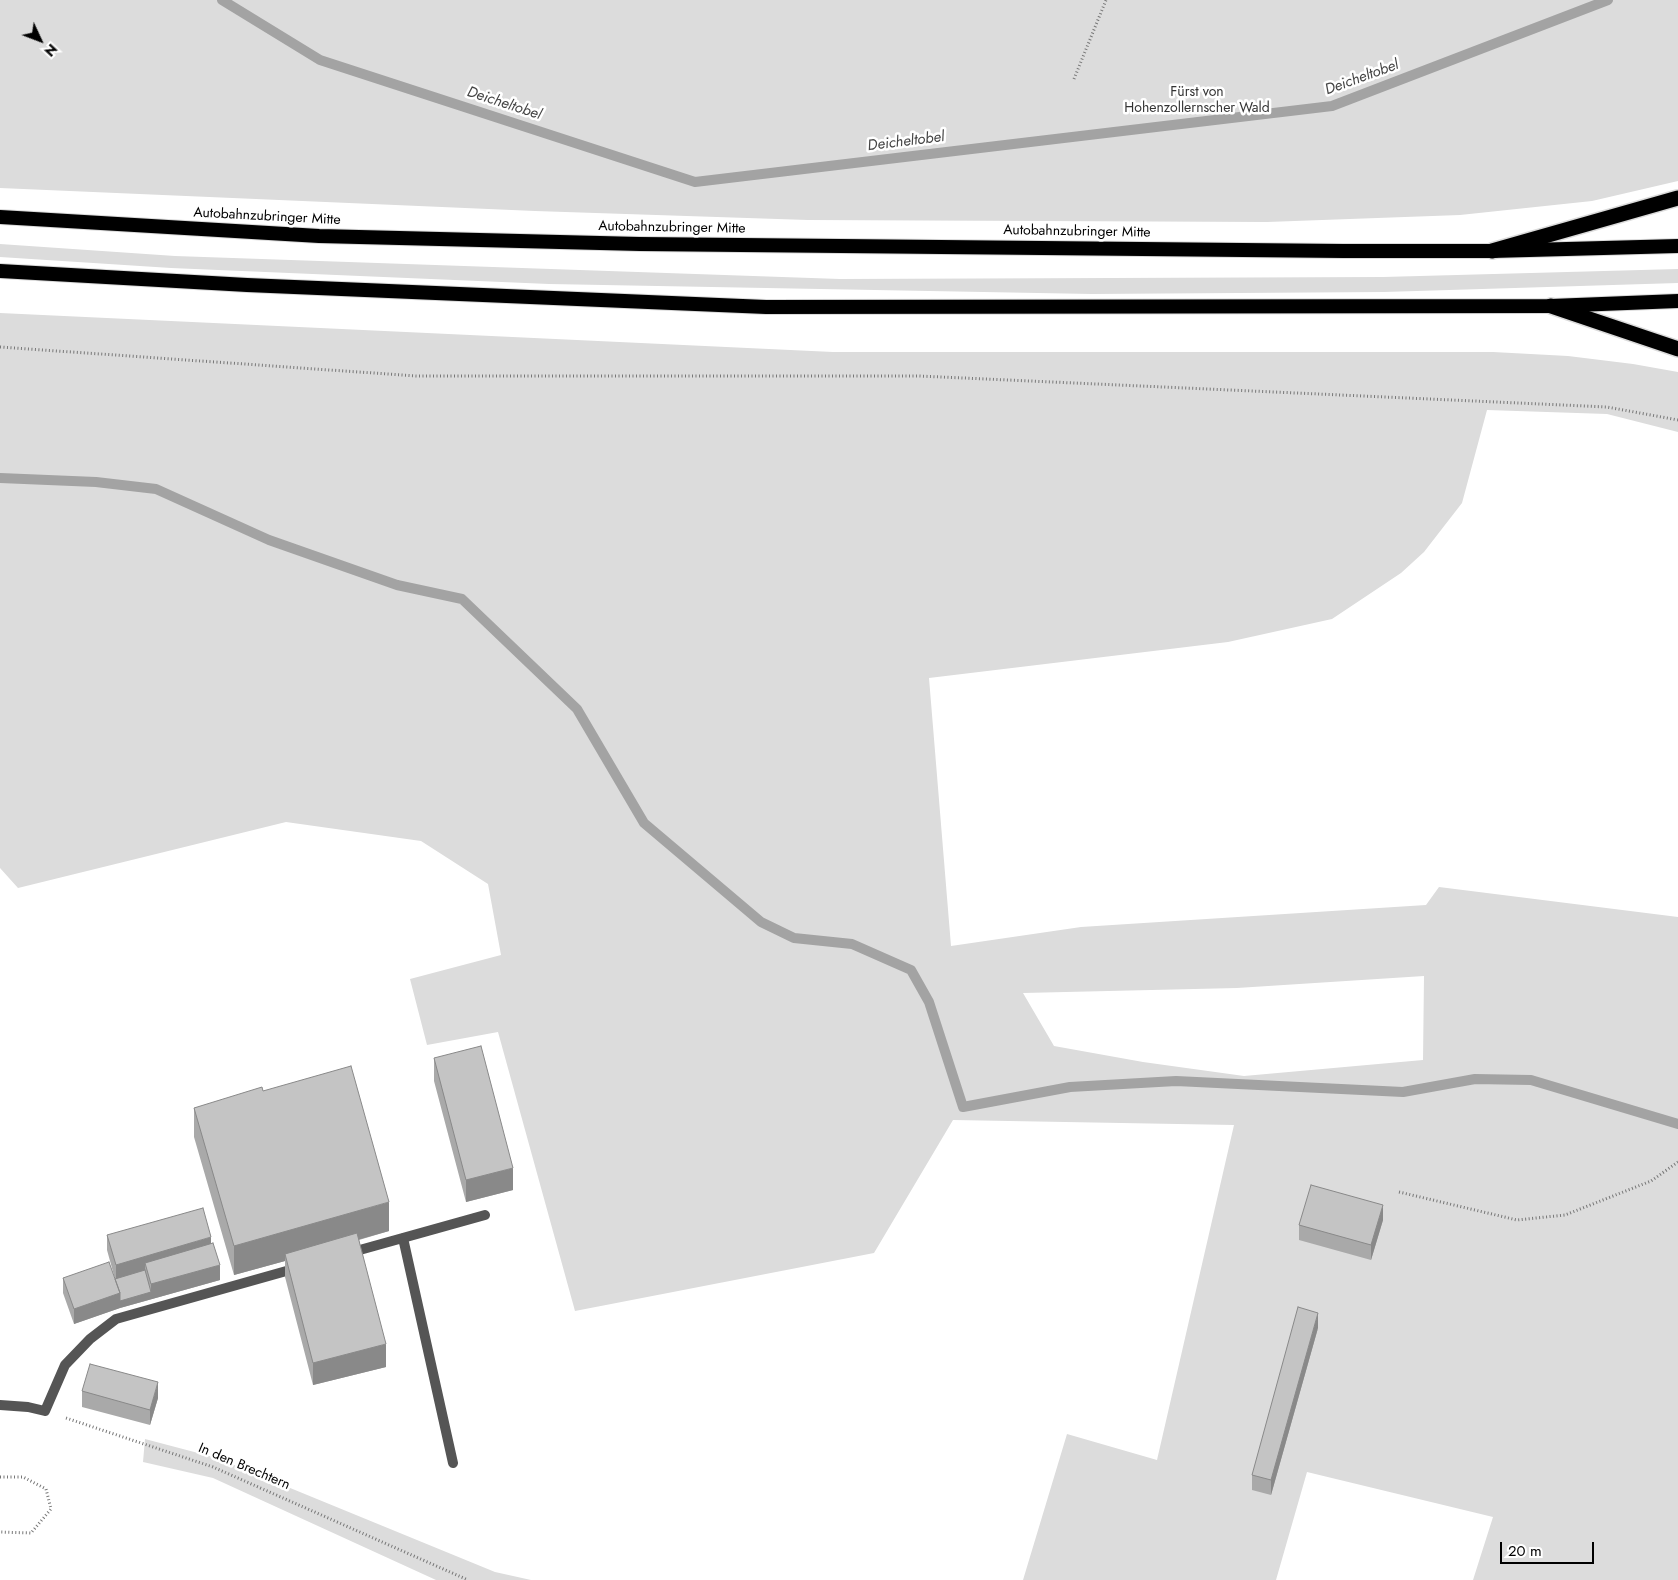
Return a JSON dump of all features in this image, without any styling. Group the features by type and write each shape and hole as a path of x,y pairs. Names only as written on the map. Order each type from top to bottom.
{"highway":[{"path":"1492,251 1678,198"},
{"name":"Autobahnzubringer Mitte","path":"0,217 318,236 640,244 1343,251 1492,251 1678,246"},
{"path":"0,271 247,285 766,307 1551,306 1678,301"},
{"path":"1551,306 1678,349"}],"lane":[{"path":"336,1257 485,1215"},
{"path":"403,1238 453,1463"},
{"path":"0,1405 28,1407 45,1411 64,1365 90,1339 116,1318 307,1265"}],"path":[{"path":"1074,79 1106,0"},
{"path":"0,347 416,376 919,376 1607,407 1678,420"},
{"path":"1399,1192 1517,1220 1565,1215 1651,1181 1678,1162"},
{"name":"In den Brechtern","path":"45,1411 213,1467 468,1580"},
{"path":"0,1477 23,1476 46,1488 50,1509 31,1533 0,1532"}],"green space":[{"name":"Fürst von Hohenzollernscher Wald","path":"0,0 1678,0 1678,181 1592,201 1460,215 1267,222 808,220 535,211 0,188"},
{"path":"0,244 175,256 840,279 1383,277 1678,269 1678,283 1384,292 1092,294 549,284 171,268 0,257"},
{"path":"0,313 833,352 1493,352 1568,356 1678,372 1678,432 1607,414 1487,410 1462,503 1424,552 1401,573 1332,619 1228,642 929,678 951,946 1081,927 1426,905 1439,887 1678,917 1678,1580 1473,1580 1493,1517 1307,1472 1276,1580 1023,1580 1067,1434 1157,1460 1234,1125 953,1120 874,1253 575,1311 498,1032 427,1045 410,979 501,955 488,884 421,841 286,822 18,888 0,868","holes":["1424,976 1423,1060 1244,1076 1143,1062 1054,1046 1023,993 1237,988"]},
{"path":"145,1439 217,1458 495,1572 531,1580 436,1580 213,1478 143,1462"}],"building":[{"path":"481,1046 513,1168 466,1180 434,1058"},
{"path":"351,1066 389,1202 234,1246 194,1108 262,1087 263,1091"},
{"path":"1311,1185 1383,1205 1371,1245 1299,1225"},
{"path":"203,1208 211,1237 116,1265 107,1235"},
{"path":"357,1233 386,1344 313,1363 285,1254"},
{"path":"213,1243 220,1265 151,1284 145,1263"},
{"path":"109,1262 120,1293 74,1309 63,1278"},
{"path":"145,1270 151,1292 120,1301 120,1293 115,1279"},
{"path":"1298,1307 1318,1313 1271,1480 1252,1475"},
{"path":"90,1364 158,1382 150,1410 82,1391"}],"waterway":[{"name":"Deicheltobel","path":"222,0 320,60 695,182 1332,106 1608,0"},
{"path":"0,478 96,482 156,489 269,540 397,585 462,599 577,709 644,823 761,922 794,938 852,944 911,970 929,1002 963,1107 1070,1087 1176,1081 1403,1092 1475,1079 1531,1080 1678,1124"}]}
